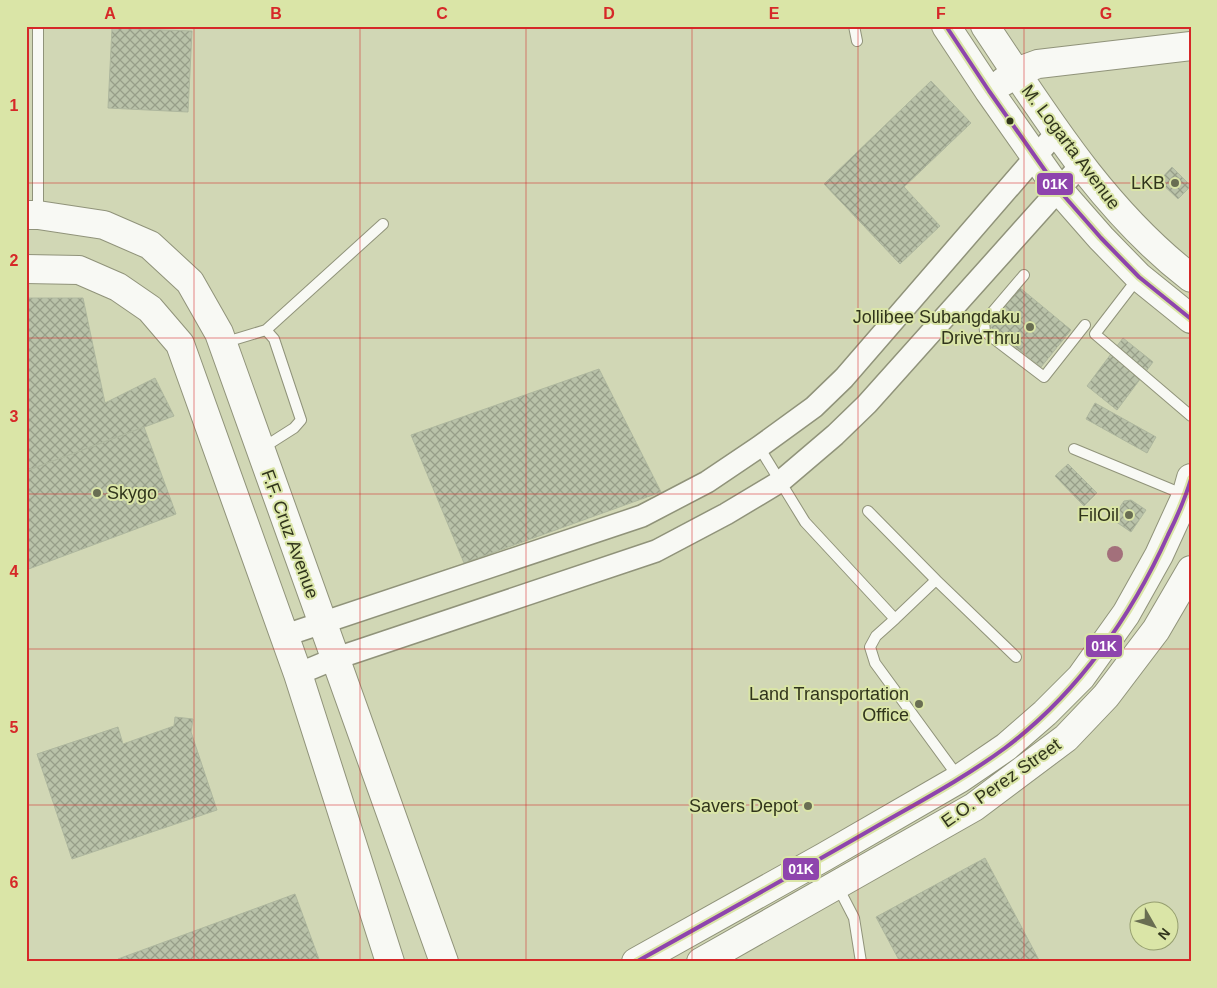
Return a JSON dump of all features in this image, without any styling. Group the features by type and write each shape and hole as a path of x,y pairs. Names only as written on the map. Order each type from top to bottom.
{"main road":[{"name":"M. Logarta Avenue","path":"946,26 1058,189 1101,238 1139,277 1191,319"},
{"name":"M. Logarta Avenue","path":"985,26 1080,165 1126,221 1170,262 1191,278"},
{"path":"989,91 1016,72 1038,64 1191,46"},
{"name":"F.F. Cruz Avenue","path":"32,215 104,225 150,245 190,282 222,343 444,962"},
{"path":"26,270 79,270 118,287 150,309 180,344 298,674 390,962"},
{"name":"E.O. Perez Street","path":"636,962 807,867 959,779 1006,747 1045,713 1080,677 1126,614 1159,555 1189,490"},
{"name":"E.O. Perez Street","path":"701,962 974,808 1066,738 1106,696 1156,630 1191,570"},
{"path":"887,820 903,849"}],"street":[{"path":"283,636 642,516 707,482 814,407 844,378 1034,156 1057,132"},
{"path":"298,674 334,658 656,551 726,514 781,481 835,435 867,404 1080,165"}],"lane":[{"path":"32,215 38,26"},
{"path":"854,26 857,41"},
{"path":"222,343 266,330 383,224"},
{"path":"1024,275 984,322 985,332 1044,377 1085,325"},
{"path":"1139,277 1095,334 1191,416"},
{"path":"260,449 294,428 302,420 274,339 266,330"},
{"path":"759,447 805,522 895,619"},
{"path":"1074,449 1189,490"},
{"path":"868,511 1016,657"},
{"path":"936,580 876,636 870,648 875,663 959,779"},
{"path":"837,886 854,918 861,962"}],"building":[{"path":"112,28 192,31 188,112 108,108"},
{"path":"931,81 971,123 904,187 940,226 900,264 824,184"},
{"name":"LKB","path":"1172,167 1191,186 1178,199 1159,181"},
{"name":"Jollibee Subangdaku DriveThru","path":"1019,287 1071,330 1041,367 988,325"},
{"path":"26,298 83,298 105,403 155,378 174,416 26,471"},
{"path":"1123,338 1153,362 1117,410 1087,386"},
{"path":"599,369 661,492 464,563 411,435"},
{"path":"1095,403 1156,437 1147,453 1086,419"},
{"name":"Skygo","path":"144,427 176,514 26,570 26,471"},
{"path":"1068,464 1097,493 1084,506 1055,476"},
{"name":"FilOil","path":"1131,500 1146,510 1131,532 1112,519 1124,501"},
{"path":"175,717 193,719 191,732 217,810 72,859 37,754 118,727 123,744 174,726"},
{"path":"985,858 1040,962 900,962 876,917"},
{"path":"295,894 320,962 119,962 118,959"}],"transit line":[{"name":"01K","path":"946,26 1058,189 1101,238 1139,277 1191,319"},
{"name":"01K","path":"636,962 940,790 1005,748 1031,727 1078,678 1100,652 1119,624 1137,595 1178,515 1191,479"}],"place":[{"name":"LKB","path":"1175,183"},
{"name":"Jollibee Subangdaku DriveThru","path":"1030,327"},
{"name":"Skygo","path":"97,493"},
{"name":"FilOil","path":"1129,515"},
{"name":"Land Transportation Office","path":"919,704"},
{"name":"Savers Depot","path":"808,806"}]}
